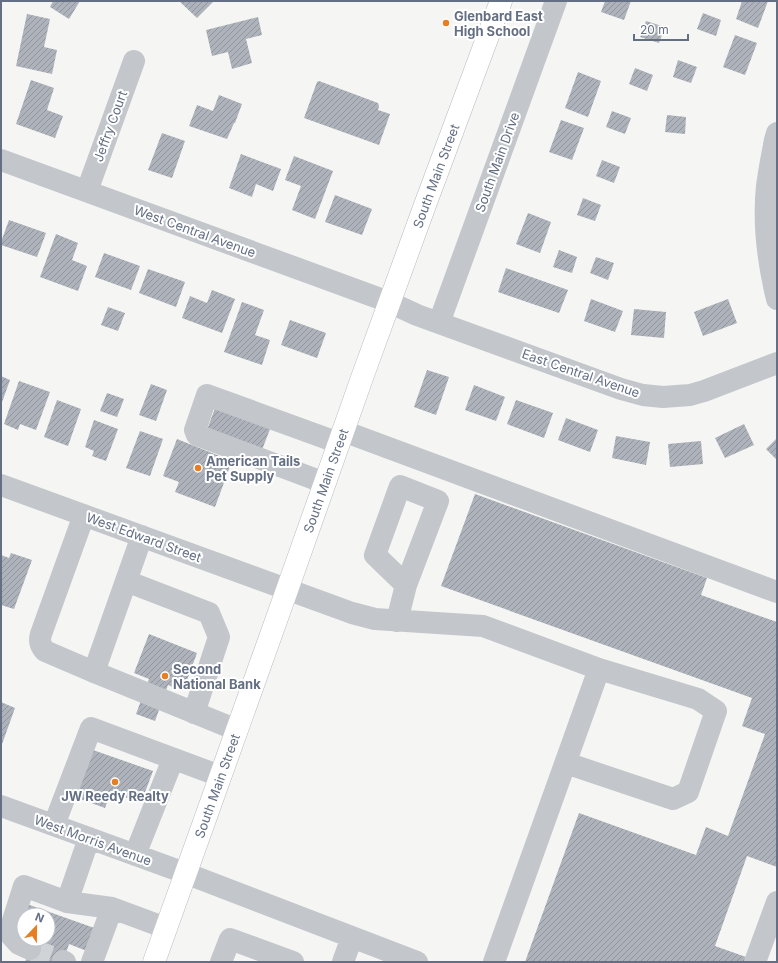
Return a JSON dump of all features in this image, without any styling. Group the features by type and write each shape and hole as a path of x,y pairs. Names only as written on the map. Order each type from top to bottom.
{"main road":[{"name":"South Main Street","path":"154,962 288,590 389,302 501,1"}],"street":[{"name":"South Main Drive","path":"439,323 556,1"},
{"name":"Jeffry Court","path":"87,191 134,61"},
{"path":"777,133 767,186 766,223 768,256 777,299"},
{"name":"West Central Avenue","path":"1,160 389,302"},
{"name":"East Central Avenue","path":"389,302 417,315 621,389 643,395 663,397 690,395 777,363"},
{"path":"325,483 197,435 195,430 207,395 341,437 777,592"},
{"name":"West Edward Street","path":"1,485 352,613 375,619 482,626 599,669 698,699 716,711 688,792 673,799 566,762"},
{"path":"84,515 43,627 40,641 42,647 45,651 94,672 237,730"},
{"path":"94,672 142,536"},
{"path":"126,581 209,614 219,637 194,713"},
{"path":"397,620 406,585"},
{"path":"494,962 599,669"},
{"path":"54,825 91,728 220,776"},
{"path":"135,855 173,758"},
{"name":"West Morris Avenue","path":"1,806 185,873 417,962"},
{"path":"67,902 89,838"},
{"path":"30,949 19,944 9,932 24,886 67,902 112,908 166,928"},
{"path":"755,962 777,902"},
{"path":"92,962 112,908"},
{"path":"343,962 352,937"},
{"path":"222,962 230,939 293,962"}],"building":[{"path":"53,1 80,1 69,19 50,7"},
{"path":"179,1 214,1 197,18"},
{"path":"605,1 631,1 624,20 601,12"},
{"path":"742,1 768,1 758,28 736,19"},
{"path":"703,13 721,20 716,36 697,29"},
{"path":"27,14 50,19 44,47 57,50 52,74 16,66"},
{"path":"258,17 262,35 246,39 252,63 232,69 228,52 212,56 206,30"},
{"path":"646,21 665,27 659,43 640,37"},
{"path":"735,35 757,43 745,75 723,67"},
{"path":"678,60 697,67 691,83 673,77"},
{"path":"635,68 653,75 647,91 629,84"},
{"path":"578,72 601,81 588,117 565,108"},
{"path":"31,80 54,88 47,110 63,116 55,138 16,124"},
{"path":"319,81 378,103 378,110 390,114 379,145 304,118 317,82"},
{"path":"219,95 242,104 227,139 189,126 197,105 213,111"},
{"path":"612,111 631,118 625,134 606,127"},
{"path":"667,115 686,117 685,134 665,132"},
{"path":"561,120 584,128 572,160 549,152"},
{"path":"162,133 185,141 172,178 148,170"},
{"path":"241,154 281,169 273,191 256,184 252,197 229,188"},
{"path":"294,156 333,171 315,219 292,210 301,186 285,180"},
{"path":"602,160 620,167 614,183 596,176"},
{"path":"335,195 372,209 362,235 325,222"},
{"path":"583,198 601,205 595,221 577,215"},
{"path":"528,213 551,222 540,253 516,244"},
{"path":"9,220 46,233 37,257 1,245"},
{"path":"56,234 78,243 72,260 87,266 78,291 40,277"},
{"path":"559,250 577,257 572,273 553,267"},
{"path":"104,253 140,266 131,290 95,277"},
{"path":"596,257 614,263 608,280 590,273"},
{"path":"506,268 568,290 559,313 498,292"},
{"path":"148,269 185,282 176,307 139,293"},
{"path":"212,290 235,299 222,333 182,318 190,296 207,303"},
{"path":"591,299 623,311 615,332 584,321"},
{"path":"728,299 737,323 703,336 694,312"},
{"path":"242,302 264,310 255,335 270,340 262,365 224,352"},
{"path":"108,307 125,313 118,331 101,325"},
{"path":"634,309 666,312 664,338 631,335"},
{"path":"290,320 326,333 317,358 281,345"},
{"path":"427,370 449,377 436,415 414,407"},
{"path":"1,376 10,380 1,405"},
{"path":"19,381 50,392 36,430 20,424 18,430 4,424"},
{"path":"151,384 167,390 156,421 139,415"},
{"path":"474,385 505,397 496,421 465,410"},
{"path":"107,393 124,399 117,417 100,411"},
{"path":"57,400 81,409 68,446 44,437"},
{"path":"516,400 553,413 544,438 507,424"},
{"path":"217,403 272,424 260,455 205,435"},
{"path":"566,418 598,430 590,452 558,440"},
{"path":"94,420 118,429 106,461 92,456 94,451 85,447"},
{"path":"744,424 754,445 725,458 715,438"},
{"path":"140,431 163,439 150,476 126,468"},
{"path":"616,436 650,442 646,465 612,458"},
{"path":"777,438 777,460 766,449"},
{"name":"American Tails Pet Supply","path":"177,439 232,461 215,507 175,492 179,482 163,476"},
{"path":"701,441 703,464 670,467 668,444"},
{"path":"475,494 707,578 701,595 777,622 777,867 747,856 715,946 746,957 744,962 525,962 579,813 696,855 706,827 728,836 765,734 742,726 752,698 441,586"},
{"path":"11,553 32,560 14,609 1,605 1,555 9,558"},
{"name":"Second National Bank","path":"149,634 197,653 183,691 168,685 155,721 136,714 149,679 134,673"},
{"path":"1,702 15,708 1,747"},
{"name":"JW Reedy Realty","path":"93,750 153,771 141,803 111,792 105,808 75,797"},
{"path":"24,903 35,907 23,907"},
{"path":"56,914 100,930 92,953 69,944 63,962 25,962 31,947 56,947"}],"tunnel":[{"path":"30,949 63,961"}],"place":[{"name":"Glenbard East High School","path":"446,23"},
{"name":"American Tails Pet Supply","path":"198,468"},
{"name":"Second National Bank","path":"165,676"},
{"name":"JW Reedy Realty","path":"115,782"}]}
